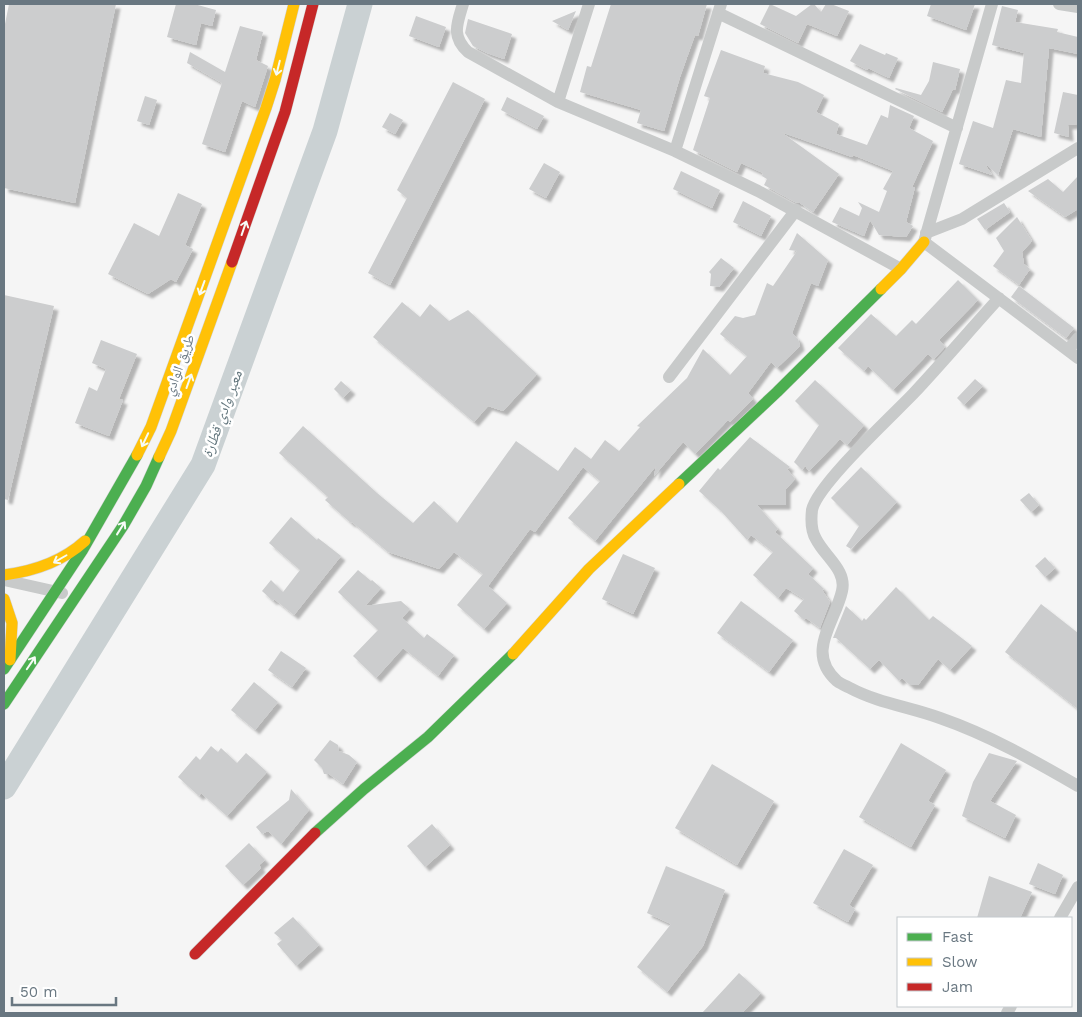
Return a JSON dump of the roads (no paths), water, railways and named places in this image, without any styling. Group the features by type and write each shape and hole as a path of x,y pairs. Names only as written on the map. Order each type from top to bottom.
{"main road":[{"name":"طريق الوادي","path":"7,665 98,528 129,474 151,427 266,108 294,4"},
{"name":"طريق الوادي","path":"4,704 123,526 146,486 171,430 285,112 313,4"},
{"path":"287,34 305,38"},
{"path":"195,954 320,828 364,788 428,737 518,649 589,570 777,392 901,269 925,237"},
{"path":"4,575 50,564 82,544 98,528"},
{"path":"4,599 12,623 7,665"}],"street":[{"path":"463,4 456,32 461,45 468,52 558,102 675,151 796,210 901,269"},
{"path":"558,102 589,4"},
{"path":"925,237 992,4"},
{"path":"1059,4 1078,7"},
{"path":"675,151 720,8 957,128"},
{"path":"925,237 962,219 1078,148"},
{"path":"670,377 796,210"},
{"path":"925,237 999,298 1078,358"},
{"path":"999,298 914,393 830,480 815,500 812,510 815,539 837,567 843,582 840,599 822,647 822,658 824,664 837,681 863,695 939,717 991,738 1078,786"},
{"path":"1068,350 1078,338"},
{"path":"4,580 77,596"},
{"path":"1061,917 1078,887"}],"waterway":[{"name":"معبر وادي قطّارة","path":"4,787 203,465 325,131 360,4"}]}
